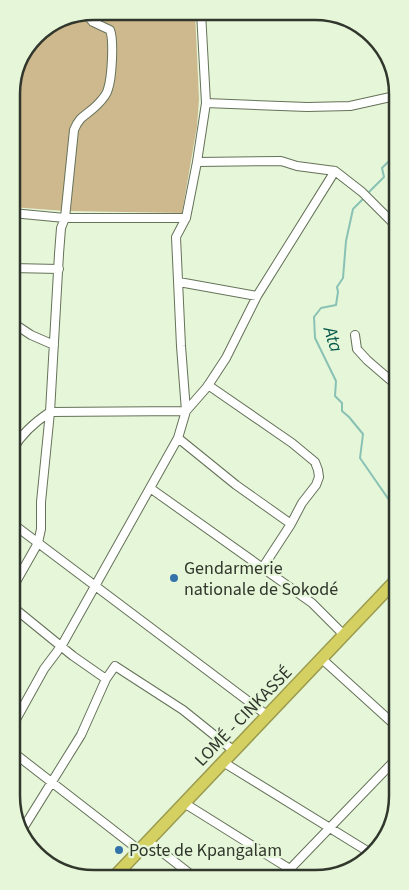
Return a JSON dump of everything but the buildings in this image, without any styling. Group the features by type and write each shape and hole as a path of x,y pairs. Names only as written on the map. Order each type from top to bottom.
{"highway":[{"name":"LOMÉ - CINKASSÉ","path":"120,870 389,587"}],"street":[{"path":"20,576 38,543 42,520 41,502 50,412 62,228 65,218 74,130 78,120 97,105 108,90 110,75 113,36 110,30 91,20"},
{"path":"20,712 44,668 62,645 178,438 186,411 176,237 186,218 206,103 201,20"},
{"path":"206,103 307,107 350,106 389,97"},
{"path":"197,162 281,162 335,171 362,192 389,219"},
{"path":"20,439 36,421 50,412 186,411 208,385 226,358 257,296 335,171"},
{"path":"20,214 65,218 186,218"},
{"path":"20,268 59,269"},
{"path":"179,282 257,296"},
{"path":"20,327 54,345"},
{"path":"354,336 357,349 389,379"},
{"path":"208,385 292,444 315,462 318,470 319,478 316,485 302,503 291,524 263,567"},
{"path":"178,438 215,469 291,524"},
{"path":"150,488 312,603 344,635"},
{"path":"20,529 268,716"},
{"path":"20,613 106,679"},
{"path":"322,659 389,720"},
{"path":"26,824 81,735 106,679 115,666 183,710 234,751"},
{"path":"20,758 139,850"},
{"path":"223,762 365,850"},
{"path":"184,803 290,869 389,766"},
{"path":"148,840 185,870"}],"shaded area":[{"path":"195,20 199,99 197,126 182,213 65,211 20,208 20,89 28,61 35,49 45,38 57,30 70,24 84,21"}],"waterway":[{"name":"Ata","path":"368,193 384,177 382,168 389,161"},
{"name":"Ata","path":"365,197 353,209 346,241 343,278 337,287 336,305 321,308 314,317 315,338 336,381 335,396 342,403 342,411 363,434 360,458 389,500"}],"place":[{"name":"Gendarmerie nationale de Sokodé","path":"174,578"},
{"name":"Poste de Kpangalam","path":"119,850"}]}
